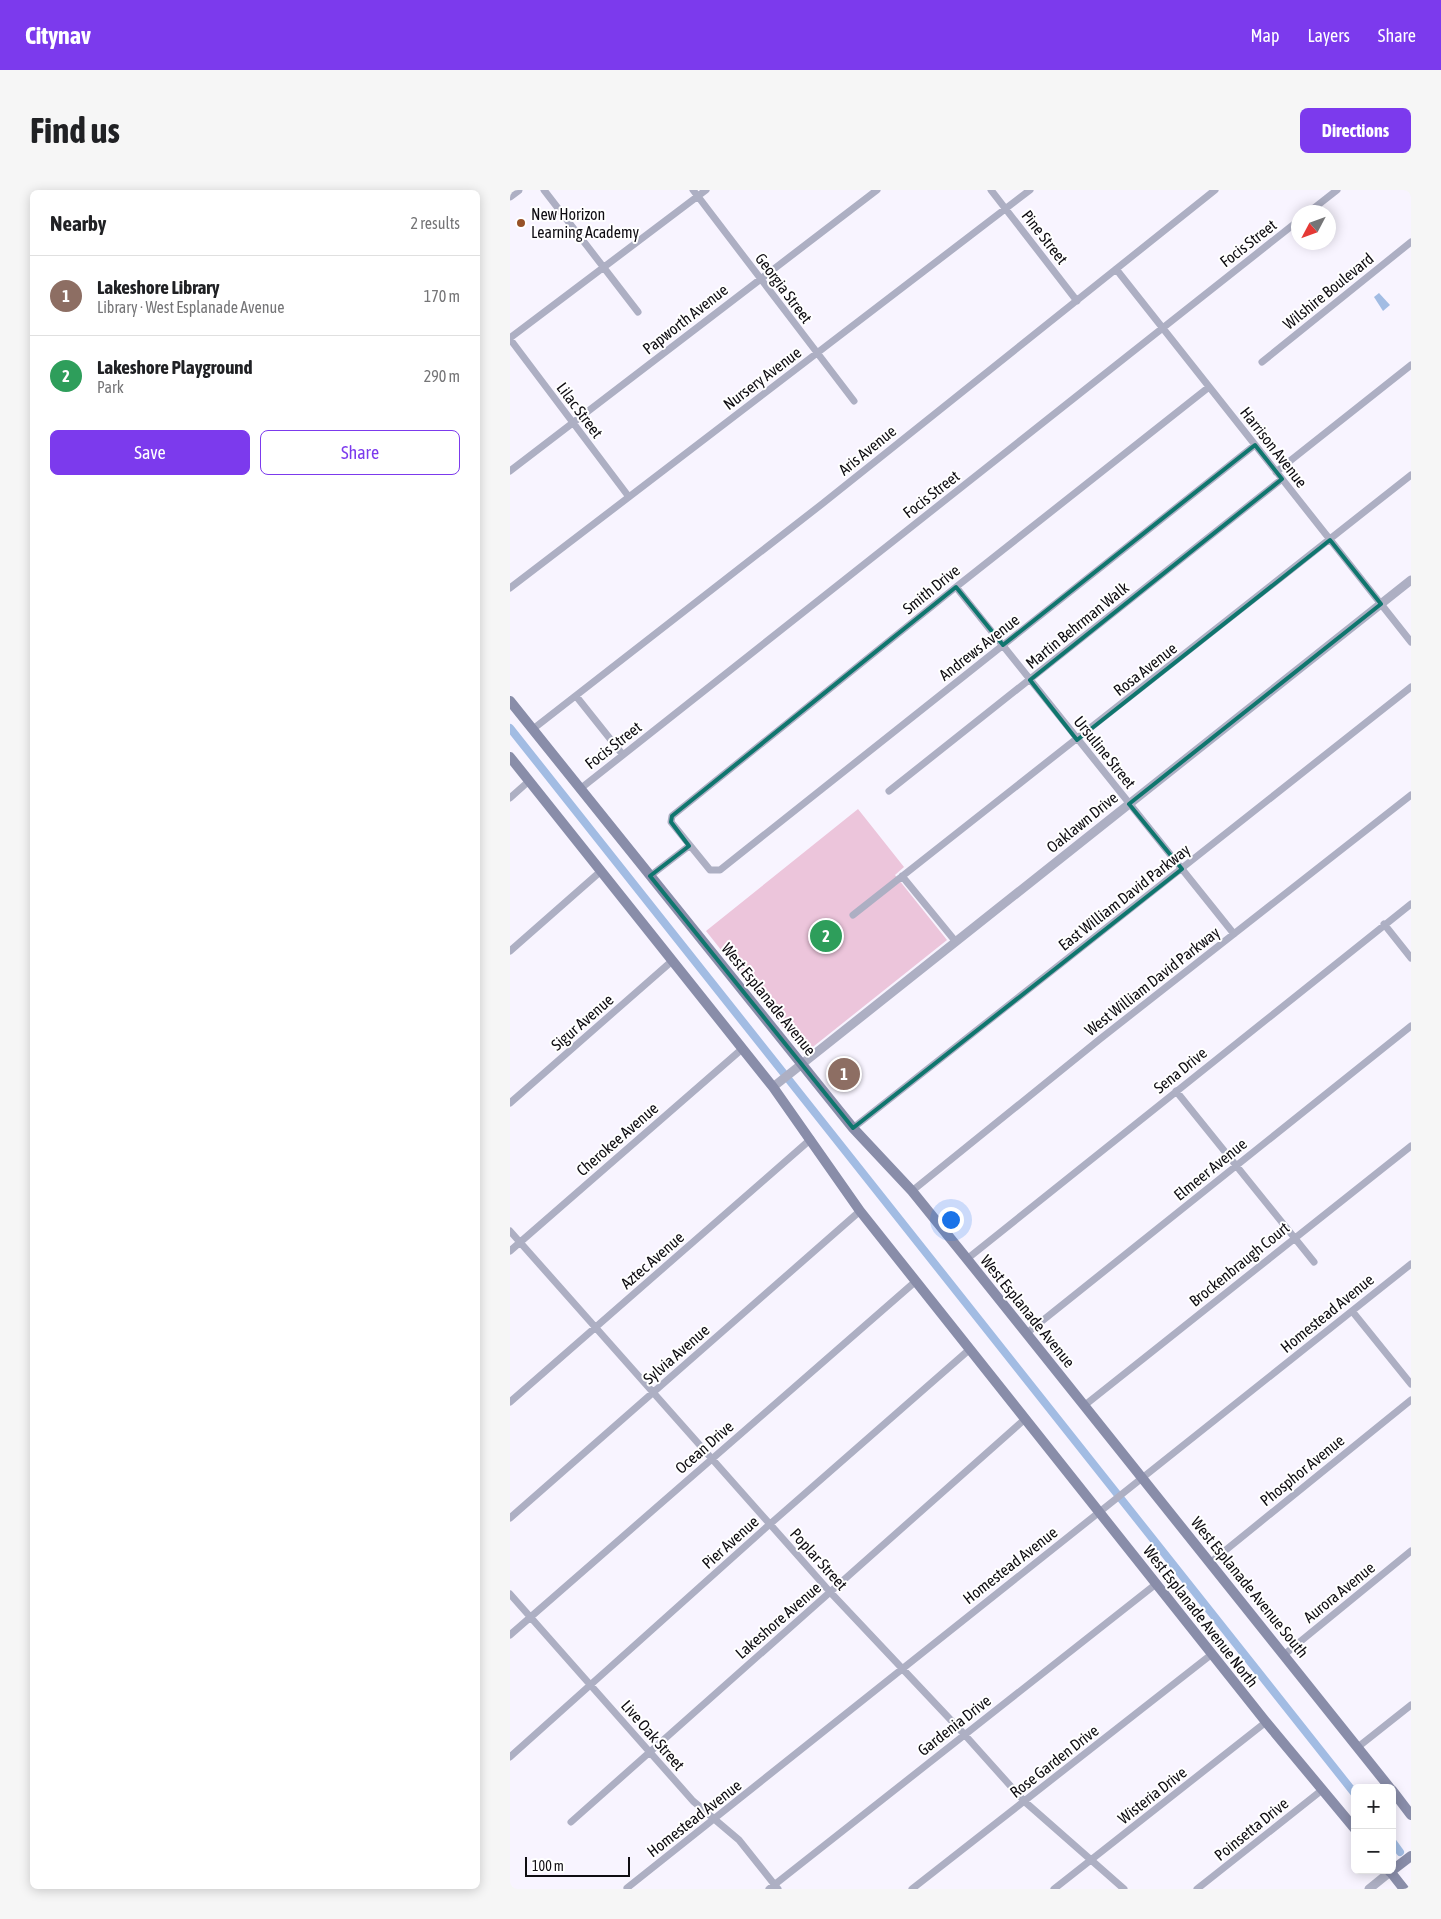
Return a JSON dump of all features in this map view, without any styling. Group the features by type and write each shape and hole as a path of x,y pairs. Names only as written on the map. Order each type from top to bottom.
{"main road":[{"name":"West Esplanade Avenue","path":"510,701 650,876 798,1067 912,1191 1085,1406"},
{"path":"510,756 742,1049 776,1085 860,1210 1025,1419"},
{"name":"West Esplanade Avenue South","path":"1085,1406 1387,1784"},
{"name":"West Esplanade Avenue North","path":"1025,1419 1266,1722 1351,1824"},
{"name":"West Esplanade Avenue South","path":"1396,1795 1411,1814"},
{"path":"1396,1867 1411,1856"},
{"path":"1392,1874 1404,1889 1411,1884"}],"street":[{"path":"510,196 518,190"},
{"path":"544,190 638,312"},
{"path":"510,338 695,193 706,190"},
{"name":"Papworth Avenue","path":"510,471 877,190"},
{"name":"Pine Street","path":"992,190 1077,301"},
{"name":"Nursery Avenue","path":"510,588 1030,190"},
{"name":"Aris Avenue","path":"533,729 1077,301 1215,190"},
{"path":"1318,205 1337,190"},
{"name":"Georgia Street","path":"695,193 854,401"},
{"name":"Focis Street","path":"580,789 1291,227"},
{"name":"Wilshire Boulevard","path":"1262,362 1411,242"},
{"name":"Harrison Avenue","path":"1116,269 1411,642"},
{"name":"Lilac Street","path":"510,338 629,497"},
{"path":"1276,472 1411,365"},
{"name":"Smith Drive","path":"689,846 671,822 672,816 956,587 1209,387"},
{"name":"Andrews Avenue","path":"689,846 710,870 720,870 1255,445"},
{"name":"Rosa Avenue","path":"853,915 1411,475"},
{"name":"Martin Behrman Walk","path":"889,791 1282,479"},
{"name":"Oaklawn Drive","path":"776,1085 1411,580"},
{"name":"Ursuline Street","path":"956,587 1234,934"},
{"name":"East William David Parkway","path":"853,1128 1411,687"},
{"path":"576,696 623,755"},
{"path":"510,798 529,781"},
{"name":"West William David Parkway","path":"912,1191 1411,795"},
{"path":"650,876 689,846"},
{"path":"510,951 600,871"},
{"path":"902,876 956,942"},
{"name":"Sena Drive","path":"967,1258 1411,904"},
{"path":"1384,924 1411,958"},
{"name":"Sigur Avenue","path":"510,1103 672,961"},
{"name":"Elmeer Avenue","path":"1027,1333 1411,1026"},
{"name":"Cherokee Avenue","path":"510,1250 742,1049"},
{"path":"1176,1091 1314,1262"},
{"name":"Aztec Avenue","path":"510,1402 811,1139"},
{"name":"Brockenbraugh Court","path":"1085,1406 1294,1237 1411,1146"},
{"name":"Sylvia Avenue","path":"510,1518 860,1210"},
{"name":"Poplar Street","path":"510,1231 831,1593 964,1734 1024,1801 1124,1889"},
{"name":"Homestead Avenue","path":"627,1888 1411,1264"},
{"name":"Ocean Drive","path":"510,1635 916,1281"},
{"path":"1352,1311 1411,1384"},
{"name":"Pier Avenue","path":"510,1757 770,1524 970,1349"},
{"name":"Phosphor Avenue","path":"1211,1562 1411,1400"},
{"name":"Lakeshore Avenue","path":"571,1822 1025,1419"},
{"name":"Aurora Avenue","path":"1285,1654 1411,1551"},
{"name":"Gardenia Drive","path":"774,1887 964,1734 1156,1584"},
{"name":"Live Oak Street","path":"510,1594 693,1801 739,1840 774,1887"},
{"name":"Rose Garden Drive","path":"912,1889 1212,1654"},
{"path":"1358,1747 1411,1704"},
{"name":"Wisteria Drive","path":"1054,1889 1266,1722"},
{"name":"Poinsetta Drive","path":"1197,1889 1322,1790"},
{"path":"1369,1889 1386,1874"}],"highlighted area":[{"path":"1255,445 1282,479 1030,680 1077,740 1330,540 1381,604 1129,804 1182,869 853,1128 650,876 689,846 671,822 672,816 956,587 1003,645"}],"shaded area":[{"path":"858,809 904,867 895,875 947,940 804,1054 706,931"}],"water":[{"path":"1379,293 1390,305 1383,311 1374,297"}],"waterway":[{"path":"510,728 1351,1789"},
{"path":"1396,1846 1400,1852"}],"place":[{"name":"New Horizon Learning Academy","path":"521,223"},
{"name":"Lakeshore Playground","path":"826,936"},
{"name":"Lakeshore Library","path":"844,1074"}]}
